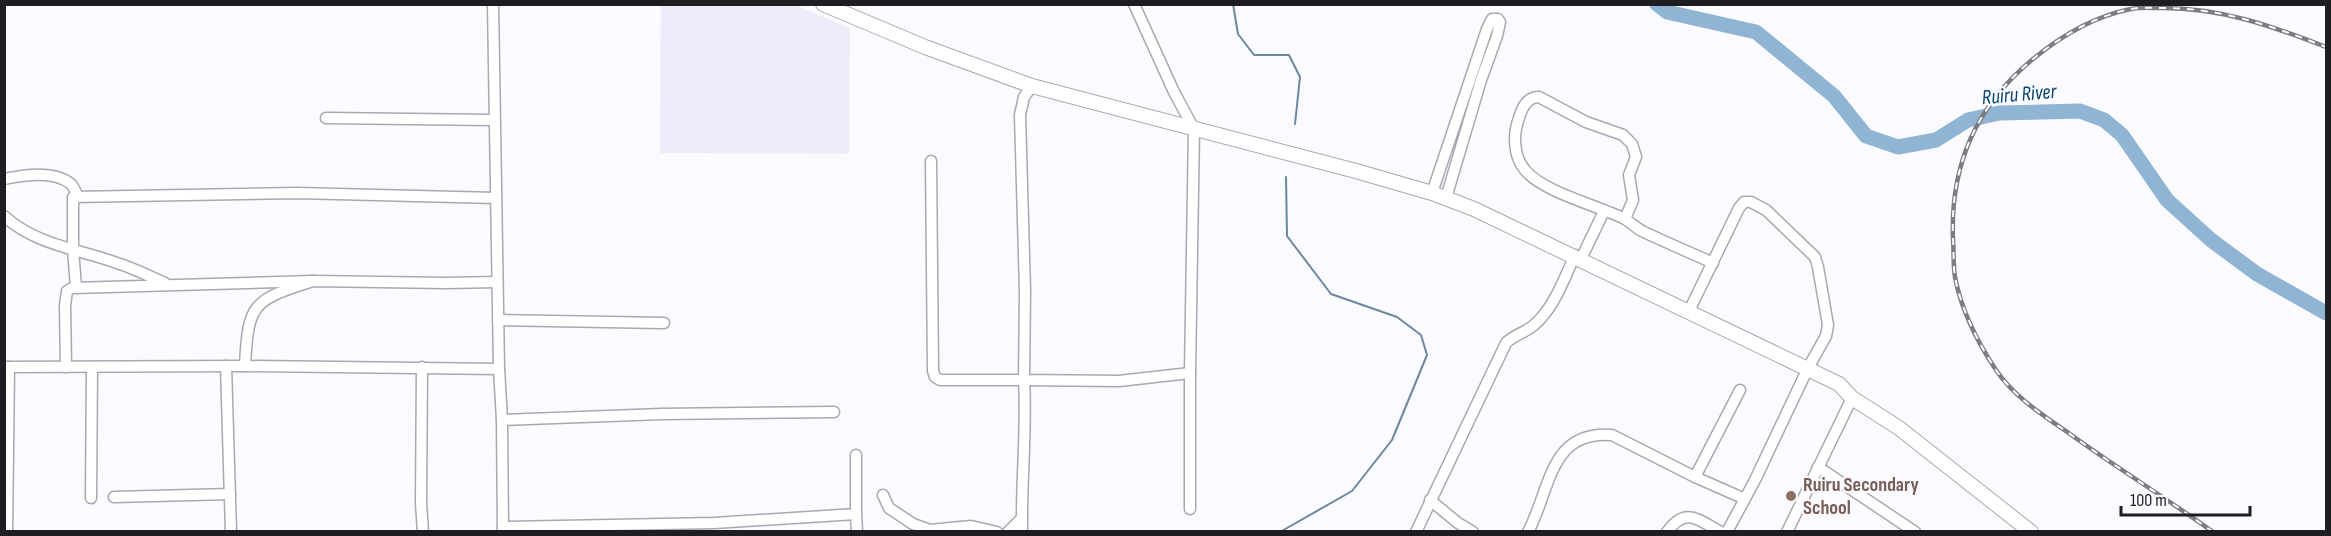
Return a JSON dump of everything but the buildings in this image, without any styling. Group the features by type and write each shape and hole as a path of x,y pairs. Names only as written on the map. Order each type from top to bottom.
{"main road":[{"path":"823,4 925,47 1032,86 1432,193 1474,208 1839,384 1852,398 1899,428 2031,531"}],"street":[{"path":"493,4 503,529 714,523 856,514"},
{"path":"1134,4 1174,92 1194,129 1190,509"},
{"path":"1432,193 1490,22 1492,19 1498,19 1500,22 1497,36 1446,198"},
{"path":"1022,531 1026,416 1020,115 1024,97 1032,86"},
{"path":"1625,219 1633,201 1629,175 1636,158 1632,144 1623,135 1586,122 1539,97 1533,97 1522,107 1515,133 1515,148 1523,168 1540,182 1625,219 1640,230 1713,262"},
{"path":"326,118 494,120"},
{"path":"1448,148 1460,153"},
{"path":"931,161 933,371 935,377 946,380 1119,381 1190,373"},
{"path":"4,179 28,175 57,177 72,185 78,197"},
{"path":"76,287 73,197 297,193 496,198"},
{"path":"1689,311 1744,202 1751,202 1766,210 1815,257 1828,325 1826,336 1727,531"},
{"path":"1416,531 1506,343 1515,334 1527,331 1544,315 1604,211"},
{"path":"4,216 29,234 119,263 168,285"},
{"path":"66,367 65,305 67,291 76,287 312,281 497,282"},
{"path":"245,366 247,331 250,316 256,308 278,293 312,281"},
{"path":"498,320 664,322"},
{"path":"226,366 231,531"},
{"path":"7,531 7,367 245,366 499,369"},
{"path":"91,498 92,367"},
{"path":"422,368 421,503 423,531"},
{"path":"1695,477 1740,390"},
{"path":"1787,531 1852,398"},
{"path":"502,420 662,414 834,412"},
{"path":"1528,531 1561,453 1571,443 1598,434 1612,435 1695,477 1745,499"},
{"path":"856,455 857,531"},
{"path":"1818,467 1915,531"},
{"path":"114,497 230,494"},
{"path":"883,495 889,508 913,524 930,530 971,526 997,531"},
{"path":"1430,500 1458,524 1473,531"},
{"path":"1667,531 1676,520 1691,516 1721,531"},
{"path":"1008,531 1022,518"}],"shaded area":[{"path":"661,5 794,5 850,28 849,154 660,153"}],"waterway":[{"path":"1233,4 1238,34 1254,55 1289,55 1300,77 1295,124"},
{"name":"Ruiru River","path":"1657,4 1667,12 1756,32 1834,96 1866,136 1898,147 1936,140 1968,120 1999,113 2080,111 2104,120 2122,135 2167,200 2211,240 2257,274 2326,313"},
{"path":"1280,532 1352,491 1392,440 1427,355 1421,335 1397,317 1331,294 1287,236 1286,177"}],"railway":[{"path":"2213,532 2040,413 2003,380 1971,325 1961,301 1955,277 1953,213 1956,187 1970,140 1981,118 1996,97 2033,59 2055,42 2104,17 2142,8 2203,11 2245,19 2326,47"}],"place":[{"name":"Ruiru Secondary School","path":"1791,496"}]}
